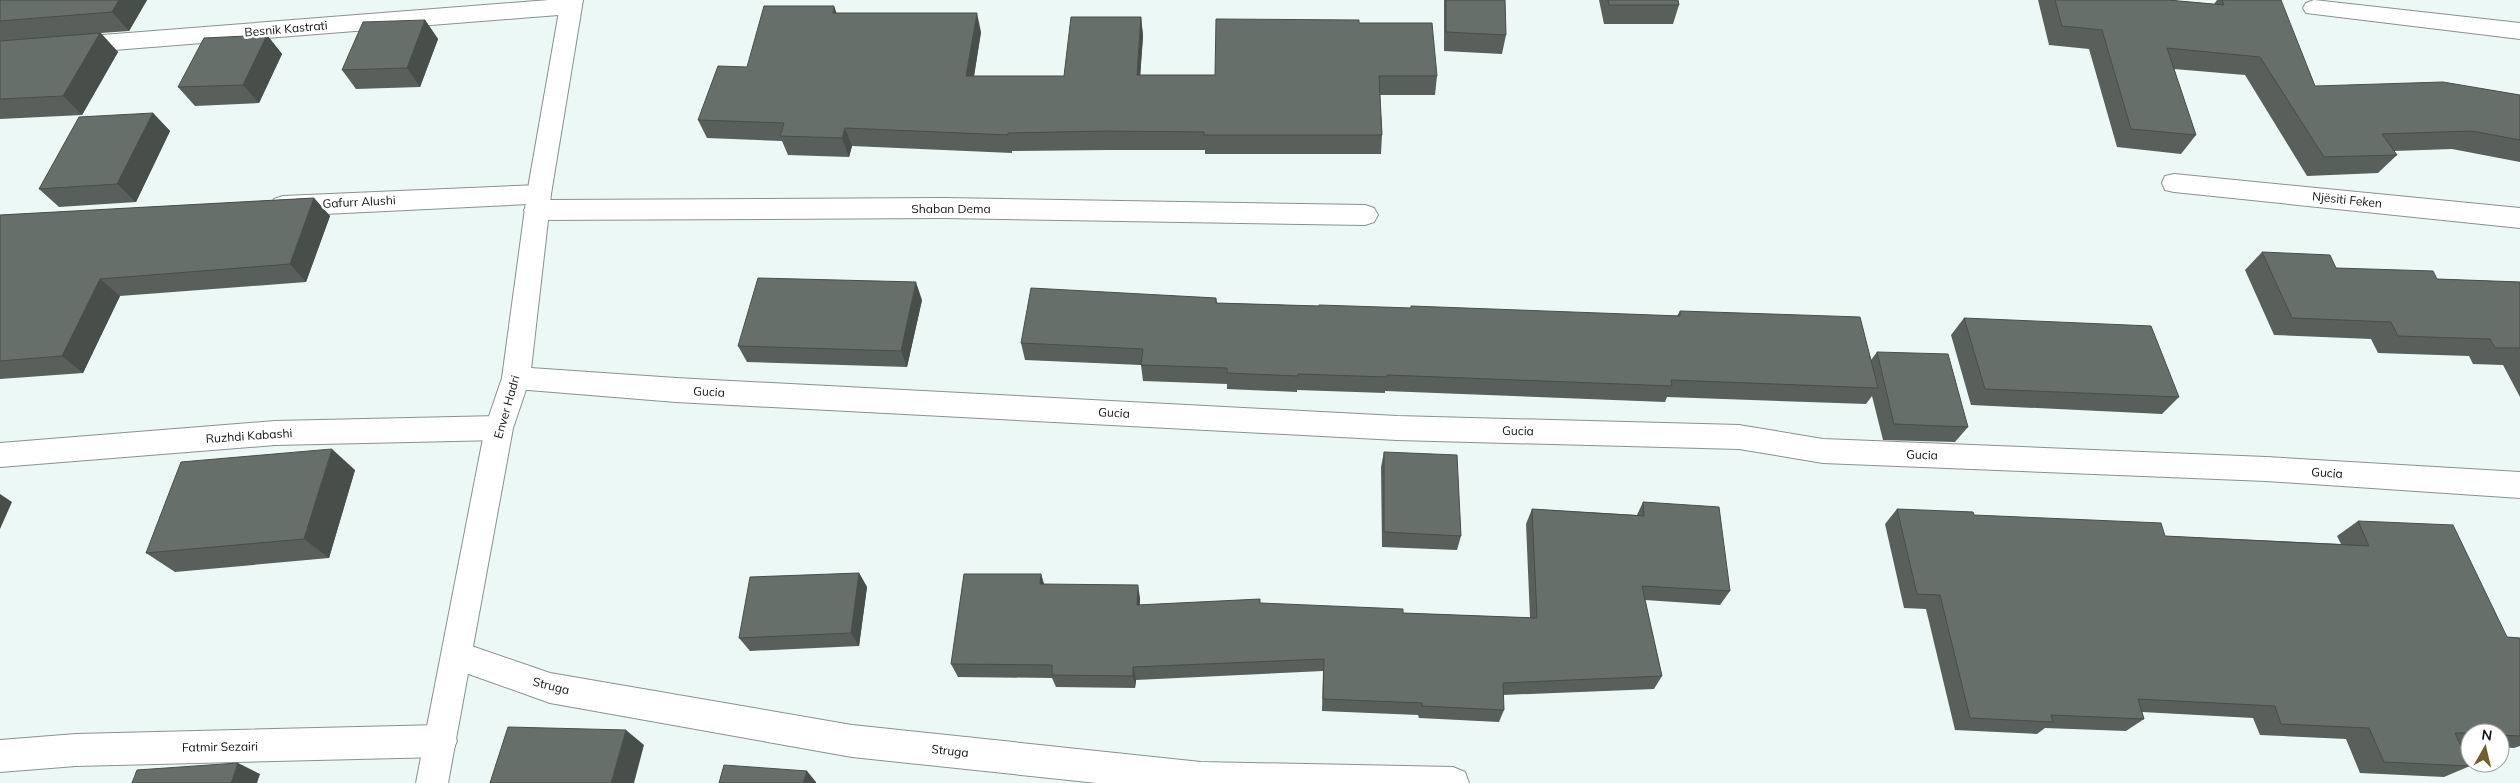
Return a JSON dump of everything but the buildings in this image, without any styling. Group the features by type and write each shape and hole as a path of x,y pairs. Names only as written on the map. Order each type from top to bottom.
{"street":[{"name":"Besnik Kastrati","path":"0,51 572,3"},
{"name":"Enver Hadri","path":"432,783 499,428 516,378 538,202 572,3"},
{"path":"2314,8 2520,31"},
{"name":"Njësiti Feken","path":"2174,183 2520,218"},
{"name":"Gafurr Alushi","path":"261,207 538,202"},
{"name":"Shaban Dema","path":"538,202 1364,215"},
{"name":"Gucia","path":"516,378 676,390 1398,428 1738,437 1823,451 2266,469 2520,486"},
{"name":"Ruzhdi Kabashi","path":"0,455 275,433 499,428"},
{"name":"Struga","path":"457,656 550,688 852,741 1202,778 1452,783"},
{"name":"Fatmir Sezairi","path":"0,756 76,750 441,741"}]}
